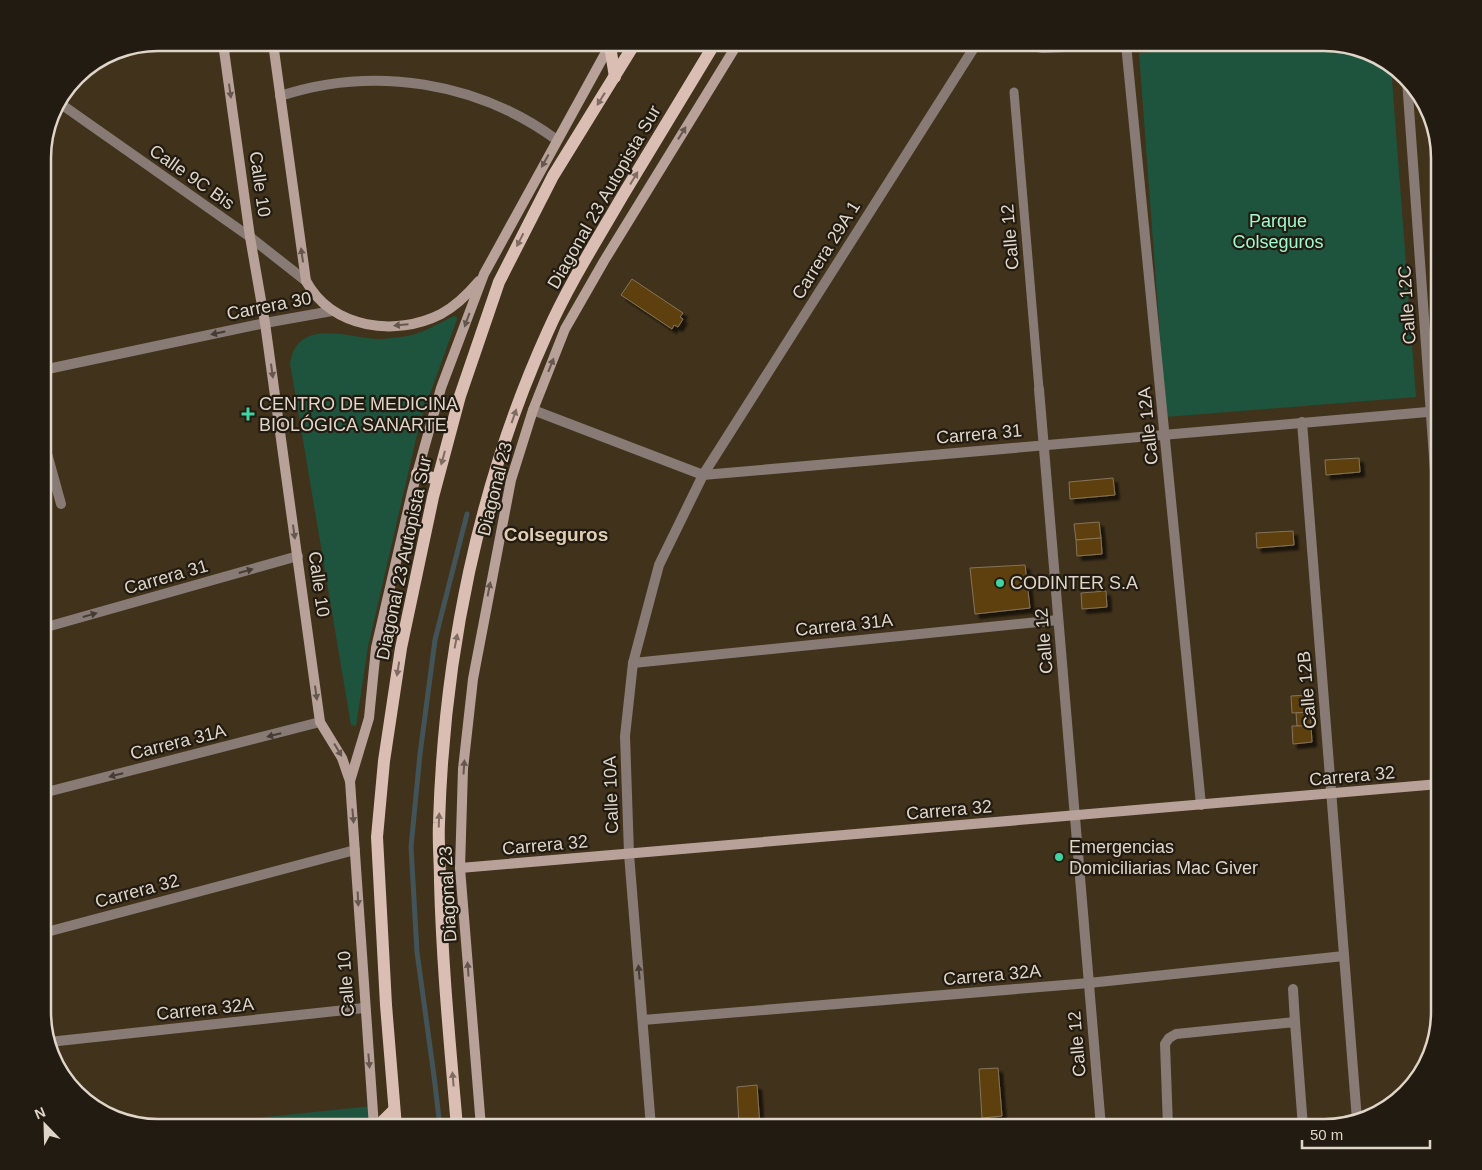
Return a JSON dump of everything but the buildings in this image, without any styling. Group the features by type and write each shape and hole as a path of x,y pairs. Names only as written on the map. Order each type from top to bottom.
{"main road":[{"path":"613,51 615,77"},
{"name":"Diagonal 23 Autopista Sur","path":"394,1110 386,1005 378,837 384,762 401,648 437,479 460,396 499,282 553,176 630,51"},
{"name":"Diagonal 23 Autopista Sur","path":"456,1119 445,991 439,825 452,665 481,521 520,396 549,329 588,254 710,51"},
{"path":"417,474 437,479"},
{"path":"385,1119 394,1110"},
{"path":"394,1110 395,1119"}],"street":[{"name":"Calle 10","path":"224,51 250,237 265,323 320,722 342,758 350,781 356,850 364,1008 375,1119"},
{"name":"Calle 10","path":"274,51 306,281 321,303 332,311"},
{"path":"350,781 368,718 376,648 417,474 441,388 484,274 557,140 609,51"},
{"name":"Diagonal 23","path":"480,1119 460,868 463,769 473,679 511,480 533,410 565,329 604,261 732,51"},
{"name":"Carrera 29A 1","path":"703,475 971,51"},
{"name":"Calle 12A","path":"1127,51 1201,805"},
{"path":"280,96 336,83 380,80 424,84 467,94 508,110 557,140"},
{"name":"Calle 12C","path":"1408,92 1431,365"},
{"name":"Calle 9C Bis","path":"65,107 250,237 306,281"},
{"name":"Carrera 30","path":"51,368 265,323 332,311 368,325 387,327 426,321 444,313 466,296 484,274"},
{"name":"Calle 12","path":"1039,389 1099,1119"},
{"name":"Carrera 31","path":"533,410 703,475 1431,412"},
{"name":"Calle 12B","path":"1302,422 1356,1114"},
{"path":"51,468 61,504"},
{"name":"Calle 10A","path":"650,1119 630,854 625,736 633,663 659,565 703,475"},
{"name":"Carrera 31","path":"51,626 298,556"},
{"name":"Carrera 31A","path":"633,663 1058,620"},
{"name":"Carrera 31A","path":"51,791 320,722"},
{"name":"Carrera 32","path":"460,868 1431,785"},
{"name":"Carrera 32","path":"51,931 356,850"},
{"name":"Carrera 32A","path":"643,1020 1088,983 1344,956"},
{"path":"1293,989 1302,1119"},
{"name":"Carrera 32A","path":"55,1041 364,1008"},
{"path":"1168,1119 1165,1044 1169,1038 1176,1034 1295,1022"}],"lane":[{"name":"Calle 12","path":"1014,92 1039,389"}],"green space":[{"name":"Parque Colseguros","path":"1167,51 1338,52 1371,62 1392,76 1416,397 1166,417 1139,53"},
{"path":"454,316 457,319 420,422 368,647 356,726 351,725 290,363 295,349 302,340 313,335 324,333 377,339 408,336"},
{"path":"372,1106 373,1119 247,1119"}],"waterway":[{"path":"439,1119 417,952 411,847 420,754 435,640 467,514"}],"place":[{"name":"CENTRO DE MEDICINA BIOLÓGICA SANARTE","path":"248,414"},
{"name":"CODINTER S.A","path":"1000,583"},
{"name":"Emergencias Domiciliarias Mac Giver","path":"1059,857"}],"district":[{"name":"Colseguros","path":"556,534"}]}
